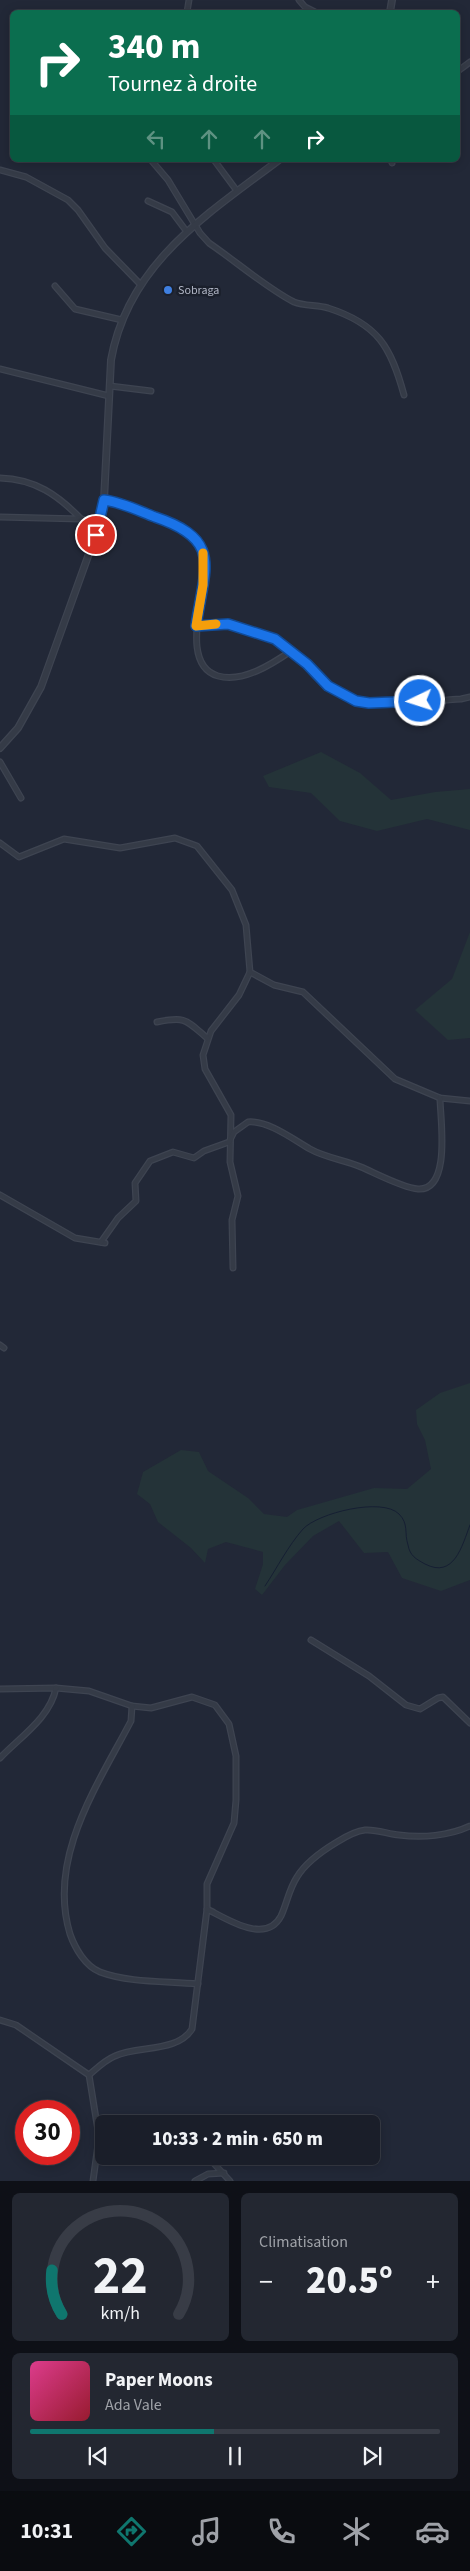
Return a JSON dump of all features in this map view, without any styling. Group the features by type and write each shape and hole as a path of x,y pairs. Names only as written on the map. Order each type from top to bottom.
{"street":[{"path":"299,0 305,7 311,10"},
{"path":"153,162 168,180 195,225 209,243 283,296 296,303 328,308 366,326 376,334 389,352 404,395"},
{"path":"215,162 237,191"},
{"path":"0,748 18,728 40,688 100,523 104,500 109,396 114,343 122,320 140,284 162,256 195,225 276,162"},
{"path":"0,170 26,176 68,200 78,210 105,248 140,284"},
{"path":"148,201 172,212 187,232"},
{"path":"55,286 75,309 122,320"},
{"path":"0,369 109,396"},
{"path":"110,386 151,392"},
{"path":"0,478 18,478 61,498 81,519"},
{"path":"104,500 182,527 196,538 203,550 205,565 196,626 201,659 207,670 224,678 234,678 272,665 291,651"},
{"path":"0,517 81,519 100,523"},
{"path":"196,626 228,624 275,639 291,651 328,686 356,701 391,703 461,699 470,696"},
{"path":"0,762 21,798"},
{"path":"0,843 19,857 64,839 120,848 175,838 197,846 232,890 246,925 250,972 239,995 207,1038 204,1055 205,1069 231,1115 230,1162 238,1196 232,1220 233,1268"},
{"path":"250,972 274,985 303,992 395,1079 440,1098 470,1101"},
{"path":"157,1022 177,1018 185,1020 207,1038"},
{"path":"0,1195 75,1238 103,1242 118,1218 136,1201 135,1183 150,1161 173,1152 194,1158 204,1151 229,1142 234,1132 242,1125 252,1122 262,1124 312,1151 358,1166 383,1178 418,1189 425,1188 434,1181 444,1154 440,1098"},
{"path":"311,1640 369,1676 406,1705 420,1709 443,1697 470,1723"},
{"path":"0,1758 43,1716 50,1706 56,1688"},
{"path":"0,1689 56,1688 98,1692 132,1706 151,1708 192,1697 199,1698 214,1705 229,1724 236,1756 234,1823 208,1884 207,1909 193,2023 188,2035 170,2044 114,2056 89,2075"},
{"path":"132,1706 131,1721 72,1841 64,1882 65,1913 72,1941 79,1953 100,1972 129,1978 198,1984"},
{"path":"207,1909 240,1926 268,1928 274,1926 280,1918 290,1890 305,1865 350,1835 363,1830 400,1836 444,1834 470,1826"},
{"path":"0,2020 16,2025 89,2075 96,2115"},
{"path":"92,2181 95,2159"},
{"path":"216,2165 230,2181"},
{"path":"195,2181 208,2174 224,2173"}],"shaded area":[{"path":"321,752 360,773 391,800 435,792 470,789 470,830 427,819 377,831 340,821 311,793 269,787 263,776"},
{"path":"470,932 470,1038 448,1040 415,1010 452,979"},
{"path":"470,1383 470,1580 441,1591 402,1578 388,1552 364,1553 339,1521 313,1536 285,1565 262,1595 255,1589 263,1564 263,1552 226,1542 208,1549 205,1563 191,1548 158,1522 150,1504 137,1494 143,1472 181,1450 199,1452 208,1471 248,1498 264,1514 287,1517 297,1510 374,1488 407,1489 431,1469 425,1440 417,1424 416,1410 440,1393"}],"waterway":[{"path":"265,1586 303,1529 311,1523 335,1513 365,1507 391,1509 399,1514 404,1521 407,1541 412,1555 425,1564 435,1567 443,1567 450,1564 460,1551 470,1525"}],"slow traffic":[{"path":"203,553 205,565 196,626 202,627 216,624"}],"place":[{"name":"Sobraga","path":"168,290"}],"route":[{"path":"96,535 104,500 182,527 200,542 203,550 205,565 196,626 228,624 275,639 307,664 328,686 356,701 391,703 420,701"}]}
